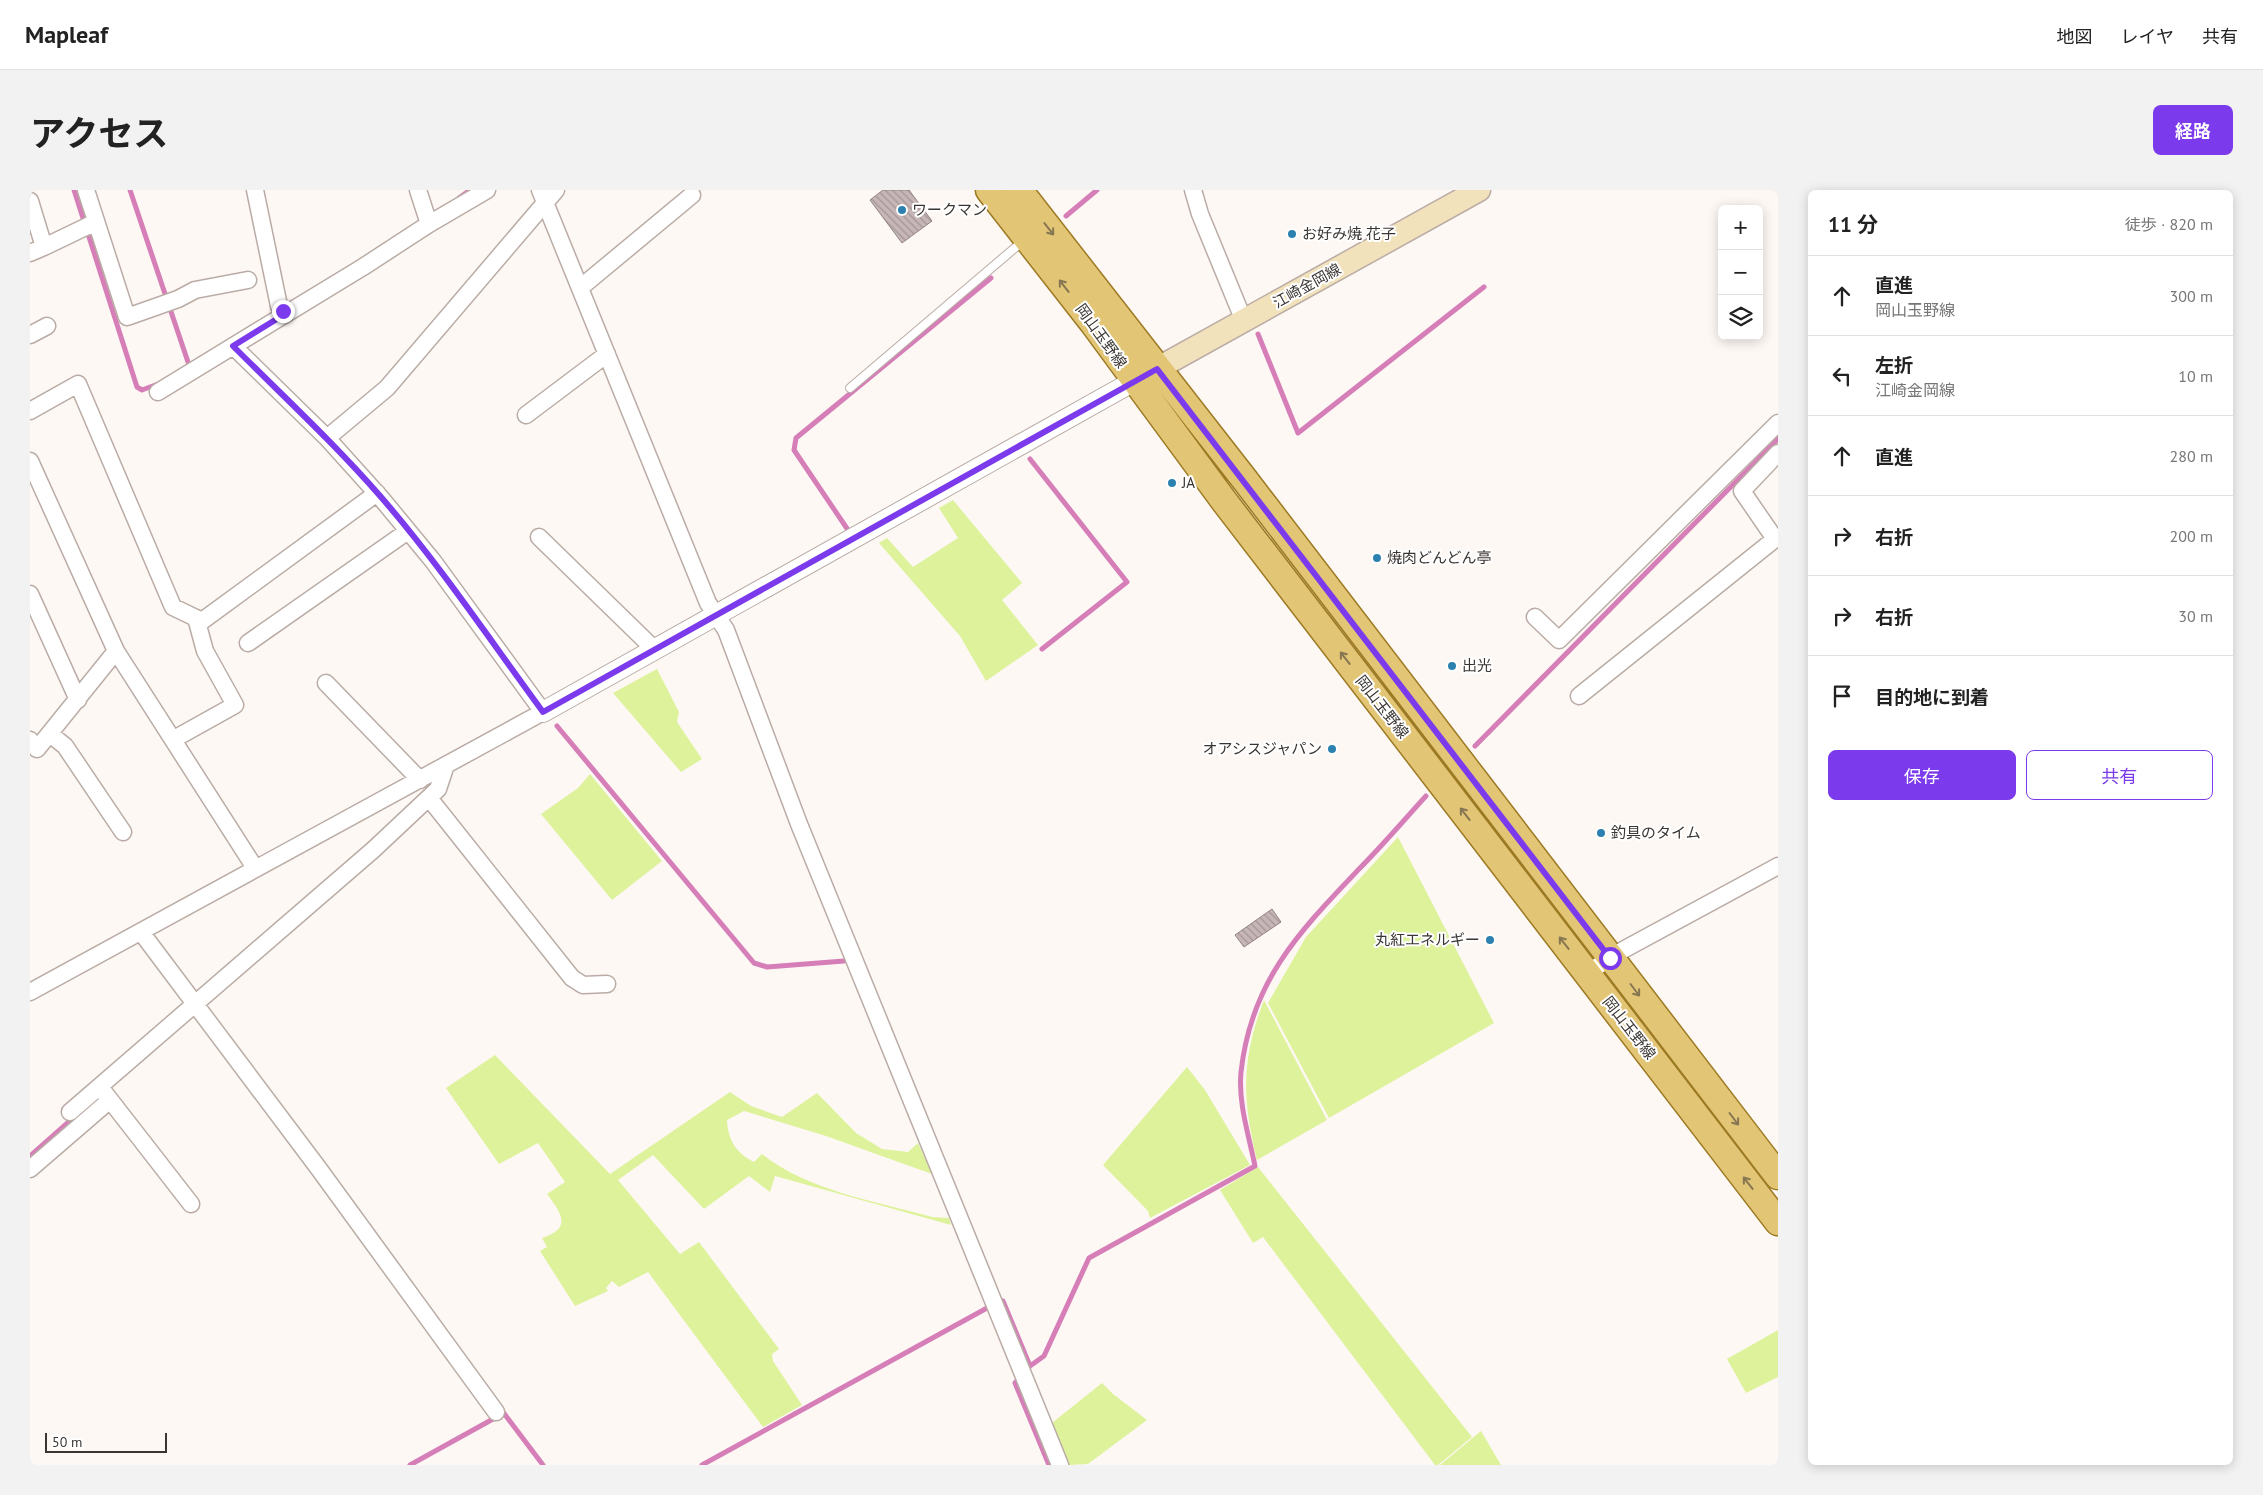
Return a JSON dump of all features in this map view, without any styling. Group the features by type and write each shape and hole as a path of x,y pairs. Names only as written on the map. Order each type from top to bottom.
{"main road":[{"name":"岡山玉野線","path":"989,190 1093,323 1134,381 1778,1222"},
{"name":"岡山玉野線","path":"1019,190 1778,1176"},
{"name":"江崎金岡線","path":"1134,381 1479,190"}],"street":[{"path":"86,190 89,225 127,317 167,303 195,290 248,280"},
{"path":"255,190 283,311"},
{"path":"418,190 428,220"},
{"path":"158,392 428,220 487,190"},
{"path":"1193,190 1200,214 1244,321"},
{"path":"547,194 580,288 708,603 726,630 799,824 1060,1465"},
{"path":"327,438 387,388 547,194"},
{"path":"580,288 692,195"},
{"path":"30,201 37,250 89,225"},
{"path":"30,335 47,326"},
{"path":"233,346 327,438 377,493 408,531 543,712"},
{"path":"526,415 607,354"},
{"path":"30,992 446,766 1134,381"},
{"path":"30,411 78,384 172,607 202,621 377,493"},
{"path":"1535,617 1559,640 1778,423"},
{"path":"1580,696 1775,539 1742,491 1778,453"},
{"path":"30,461 116,651 256,868"},
{"path":"248,643 408,531"},
{"path":"539,537 654,649"},
{"path":"30,594 78,700"},
{"path":"174,739 235,705 205,651 196,618"},
{"path":"30,740 37,749 116,651"},
{"path":"326,683 420,780"},
{"path":"50,734 65,746 123,832"},
{"path":"70,1112 373,850 438,790 446,766"},
{"path":"429,798 572,978 583,985 607,984"},
{"path":"1587,973 1610,958 1778,866"},
{"path":"141,932 496,1412"},
{"path":"100,1087 191,1204"},
{"path":"30,1169 110,1100"}],"lane":[{"path":"850,388 1027,238"}],"green space":[{"path":"953,500 1022,583 1002,600 1038,645 986,681 960,636 879,543 887,538 913,567 958,538 939,508"},
{"path":"657,669 679,712 677,722 702,759 681,772 613,693"},
{"path":"590,774 662,861 612,900 541,814 578,788"},
{"path":"1398,837 1494,1023 1329,1118 1268,1003 1306,937"},
{"path":"1264,1000 1327,1120 1257,1160 1249,1117 1246,1079 1251,1042"},
{"path":"495,1055 610,1174 730,1092 751,1106 782,1117 817,1093 856,1133 882,1149 908,1152 918,1143 932,1174 826,1136 744,1111 727,1120 731,1140 742,1154 754,1162 762,1154 780,1167 821,1186 932,1217 949,1218 951,1225 775,1176 770,1192 749,1176 704,1209 653,1155 618,1180 680,1254 699,1242 779,1349 772,1354 773,1361 802,1405 763,1427 648,1272 619,1287 612,1281 606,1288 608,1291 575,1306 540,1251 547,1247 542,1238 558,1230 561,1225 560,1214 547,1194 565,1182 538,1143 499,1164 446,1088"},
{"path":"1187,1067 1205,1090 1250,1165 1150,1218 1148,1211 1103,1165"},
{"path":"1258,1167 1472,1437 1438,1465 1435,1465 1263,1237 1253,1243 1220,1190"},
{"path":"1778,1330 1778,1377 1746,1393 1727,1359"},
{"path":"1102,1383 1113,1394 1147,1420 1088,1464 1069,1465 1052,1423"},
{"path":"1481,1431 1501,1465 1440,1465"}],"building":[{"path":"883,190 909,190 932,221 902,243 870,200"},
{"path":"1272,909 1281,922 1244,947 1235,935"}],"waterway":[{"path":"74,190 137,387 142,390 158,384"},
{"path":"130,190 189,365"},
{"path":"459,198 470,190"},
{"path":"1066,216 1097,190"},
{"path":"848,530 794,450 796,438 991,278"},
{"path":"1258,334 1298,433 1484,287"},
{"path":"1475,746 1778,439"},
{"path":"1030,459 1127,582 1042,649"},
{"path":"557,726 754,963 767,967 844,961"},
{"path":"1049,1465 1015,1383 1030,1366 1044,1356 1089,1258 1255,1166 1247,1131 1240,1084 1246,1040 1255,1011 1267,984 1281,960 1317,914 1426,796"},
{"path":"30,1156 74,1117"},
{"path":"1002,1302 1030,1366"},
{"path":"702,1465 987,1308"},
{"path":"501,1414 503,1412 543,1465"},
{"path":"410,1465 493,1419"}],"place":[{"name":"ワークマン","path":"902,210"},
{"name":"お好み焼 花子","path":"1292,234"},
{"name":"JA","path":"1172,483"},
{"name":"焼肉どんどん亭","path":"1377,558"},
{"name":"出光","path":"1452,666"},
{"name":"オアシスジャパン","path":"1332,749"},
{"name":"釣具のタイム","path":"1601,833"},
{"name":"丸紅エネルギー","path":"1490,940"}],"route":[{"path":"283,311 285,314 233,346 327,438 381,498 432,561 543,712 1157,369 1245,480 1610,958"}]}
